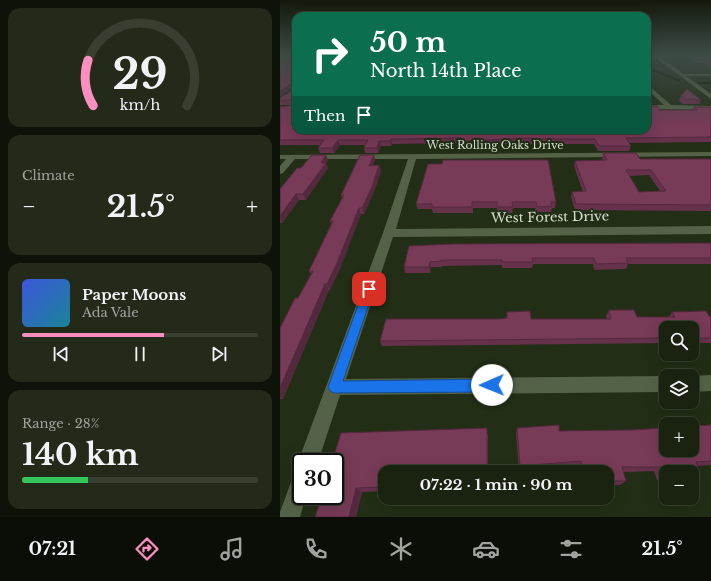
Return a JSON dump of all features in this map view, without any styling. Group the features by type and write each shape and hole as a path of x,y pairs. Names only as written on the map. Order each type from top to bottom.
{"street":[{"path":"686,78 711,97"},
{"path":"651,90 669,107"},
{"path":"651,107 711,108"},
{"name":"West Rolling Oaks Drive","path":"280,157 711,154"},
{"path":"311,453 389,233 413,156"},
{"path":"280,171 293,157"},
{"name":"West Forest Drive","path":"389,233 711,230"},
{"path":"334,387 659,384"},
{"path":"699,384 711,384"},
{"path":"288,517 292,505"}],"building":[{"path":"280,78 292,78 292,83 280,91"},
{"path":"687,89 701,100 685,99 681,96"},
{"path":"292,91 292,100 280,100 280,98"},
{"path":"292,106 292,134 651,134 651,106 657,106 660,110 697,110 694,107 711,107 711,137 626,138 631,146 599,146 595,139 531,138 460,141 461,138 391,139 390,141 379,141 377,148 364,148 368,140 338,140 332,148 318,148 324,140 280,140 280,107"},
{"path":"603,153 636,153 640,159 711,159 711,205 576,204 572,192 586,191 575,161 607,160","holes":["626,170 651,170 666,191 639,192"]},
{"path":"312,155 326,155 321,163 326,163 303,194 296,194 280,216 280,189 297,168 301,168"},
{"path":"360,155 374,155 369,166 379,165 372,187 362,208 359,208 337,263 327,284 325,284 280,388 280,328 295,298 298,298 313,271 309,271 333,221 330,221 344,195 341,195"},
{"path":"443,160 548,160 556,202 551,202 552,206 537,207 536,202 512,202 513,207 497,207 497,202 472,202 472,207 432,207 432,204 416,204 428,164 442,164"},
{"path":"711,243 711,258 626,258 628,263 596,264 594,258 532,258 533,262 502,262 502,260 441,260 430,262 429,267 404,267 409,246 452,244"},
{"path":"609,310 634,310 637,317 675,317 672,312 706,311 711,317 711,338 699,338 699,321 659,321 659,338 380,341 386,319 499,319 507,318 507,312 530,311 531,319 611,319"},
{"path":"559,425 559,431 659,428 659,457 699,457 699,426 711,425 711,461 696,462 697,465 622,467 626,481 614,481 614,465 582,465 581,461 520,465 517,428"},
{"path":"487,428 487,465 378,465 378,487 356,488 349,517 315,517 319,505 344,505 344,453 335,453 341,433"}],"waterway":[{"path":"674,78 679,80"},
{"path":"699,83 711,83"},
{"path":"546,136 551,150"}],"route":[{"path":"369,289 334,387 492,385"}]}
